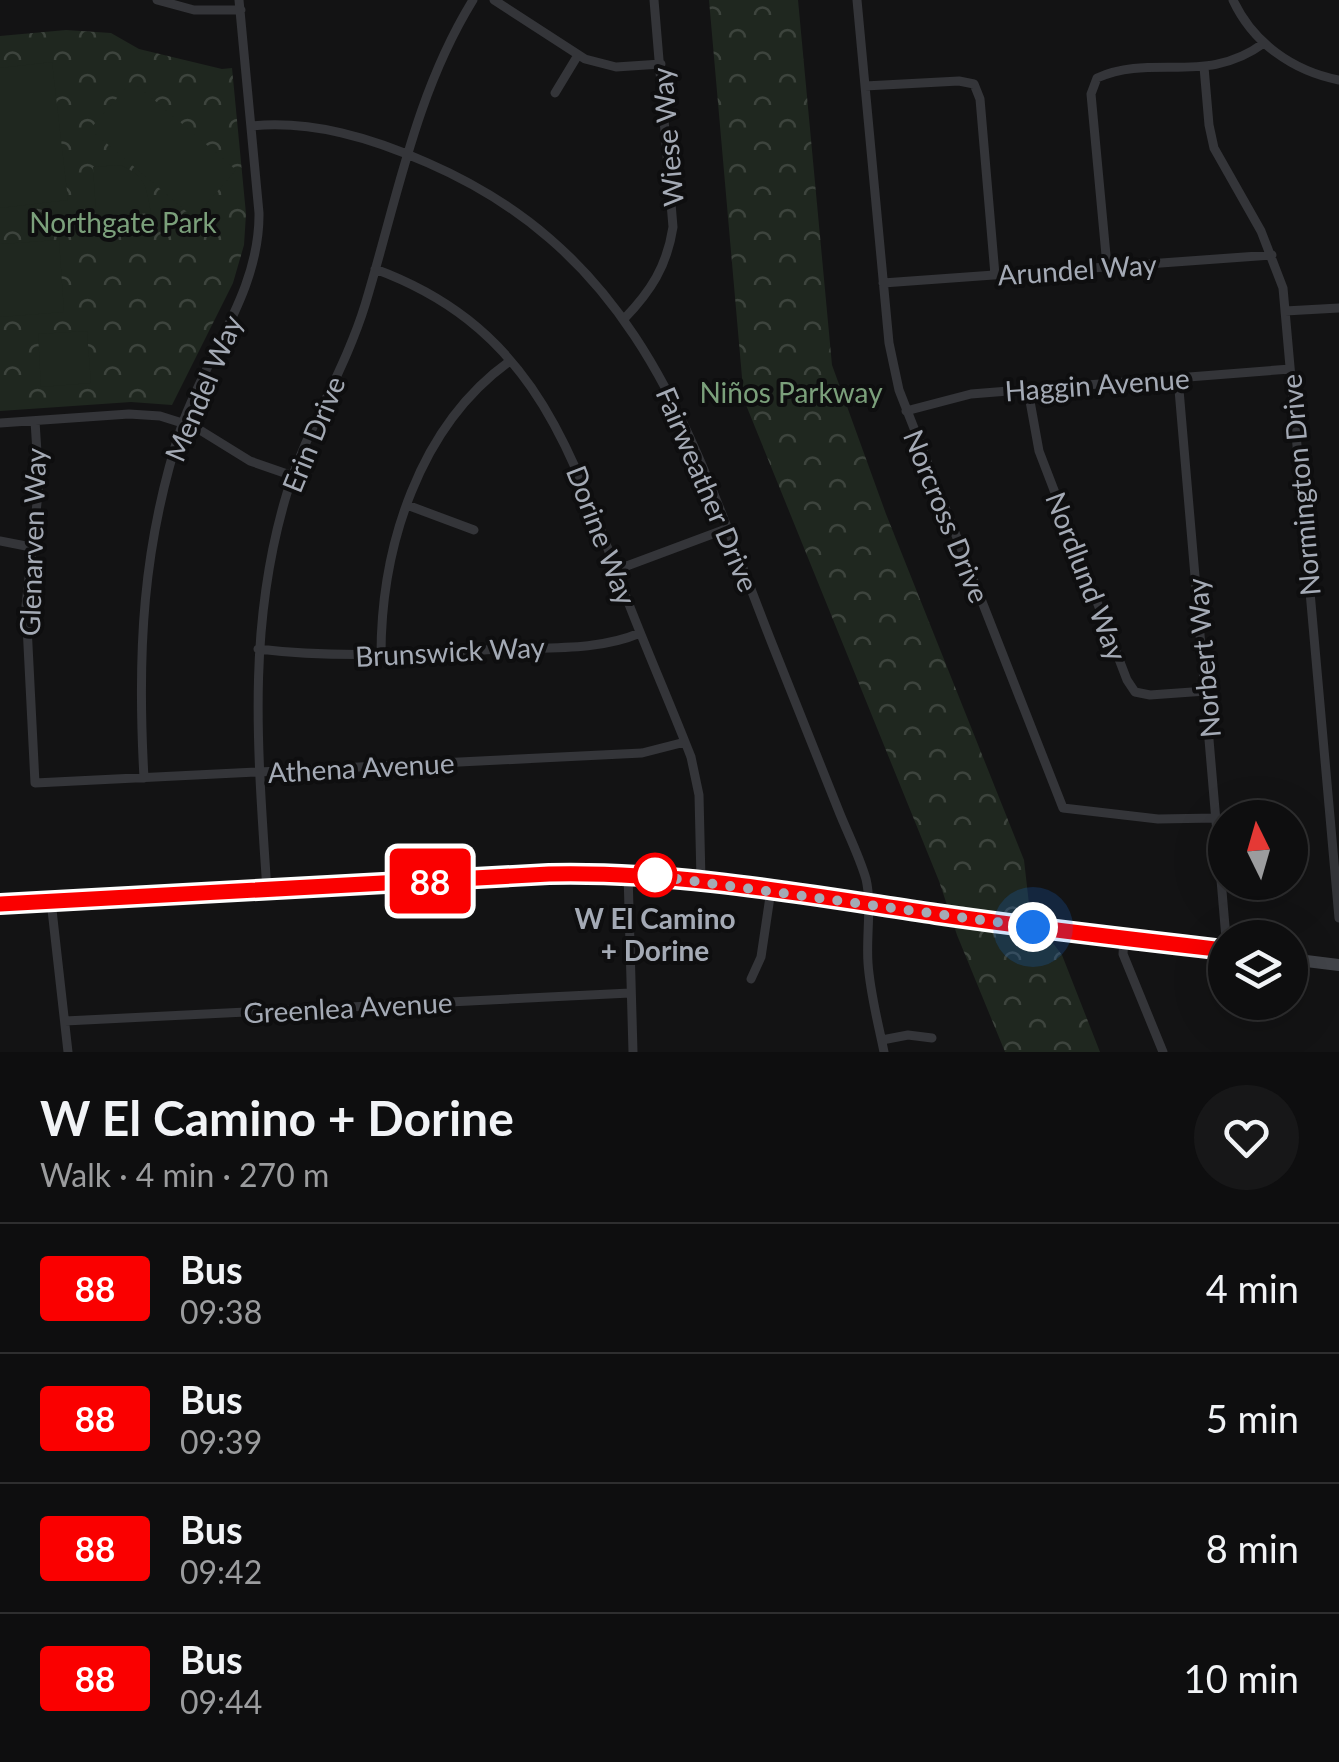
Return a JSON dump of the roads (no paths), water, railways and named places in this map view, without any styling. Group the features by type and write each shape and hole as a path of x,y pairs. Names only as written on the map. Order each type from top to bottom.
{"main road":[{"path":"0,904 549,874 628,874 701,880 1208,948"},
{"path":"1308,961 1339,965"}],"street":[{"path":"157,0 194,10 240,5"},
{"name":"Erin Drive","path":"267,891 259,772 258,649 269,565 293,476 353,340 435,70 473,0"},
{"path":"494,0 578,55 616,67 661,64"},
{"name":"Wiese Way","path":"624,319 658,278 673,227 654,0"},
{"name":"Norcross Drive","path":"857,0 893,367 906,410 1063,808 1158,819 1208,818"},
{"path":"1232,0 1264,42 1305,70 1339,80"},
{"name":"Mendel Way","path":"144,778 140,675 146,572 159,504 183,423 254,265 259,213 240,5"},
{"path":"1107,266 1092,94 1096,78 1114,71 1204,67 1235,60 1264,42"},
{"path":"556,93 578,55"},
{"name":"Normington Drive","path":"1204,67 1208,125 1214,148 1272,255 1283,288 1339,918"},
{"path":"866,86 959,81 974,84 980,99 994,274"},
{"name":"Fairweather Drive","path":"252,126 290,124 314,128 407,154 477,188 534,226 580,267 624,319 674,402 866,881 870,986 884,1052"},
{"name":"Arundel Way","path":"883,282 1272,255"},
{"name":"Dorine Way","path":"375,269 410,283 453,308 510,361 565,440 686,742 699,795 701,880"},
{"path":"1285,311 1339,308"},
{"path":"381,655 386,580 407,506 450,418 470,393 510,361"},
{"name":"Haggin Avenue","path":"906,410 946,398 1290,369"},
{"name":"Norbert Way","path":"1178,378 1215,800"},
{"name":"Nordlund Way","path":"1028,390 1039,451 1127,680 1135,692 1150,695 1206,691"},
{"path":"0,423 129,414 160,416 183,423 250,461 293,476"},
{"name":"Glenarven Way","path":"35,421 39,484 26,606 35,783"},
{"path":"407,506 474,530"},
{"path":"616,570 726,528"},
{"path":"0,541 31,547"},
{"name":"Brunswick Way","path":"258,649 323,656 381,655 596,645 640,633"},
{"name":"Athena Avenue","path":"35,783 642,753 686,742"},
{"path":"628,874 634,1052"},
{"path":"750,979 764,943 771,890"},
{"path":"51,901 68,1052"},
{"path":"1124,938 1123,954 1163,1052"},
{"name":"Greenlea Avenue","path":"65,1021 630,993"},
{"path":"882,1040 908,1035 932,1038"}],"place":[{"name":"W El Camino + Dorine","path":"655,875"}],"park label":[{"name":"Northgate Park","path":"123,222"},
{"name":"Niños Parkway","path":"791,392"}]}
